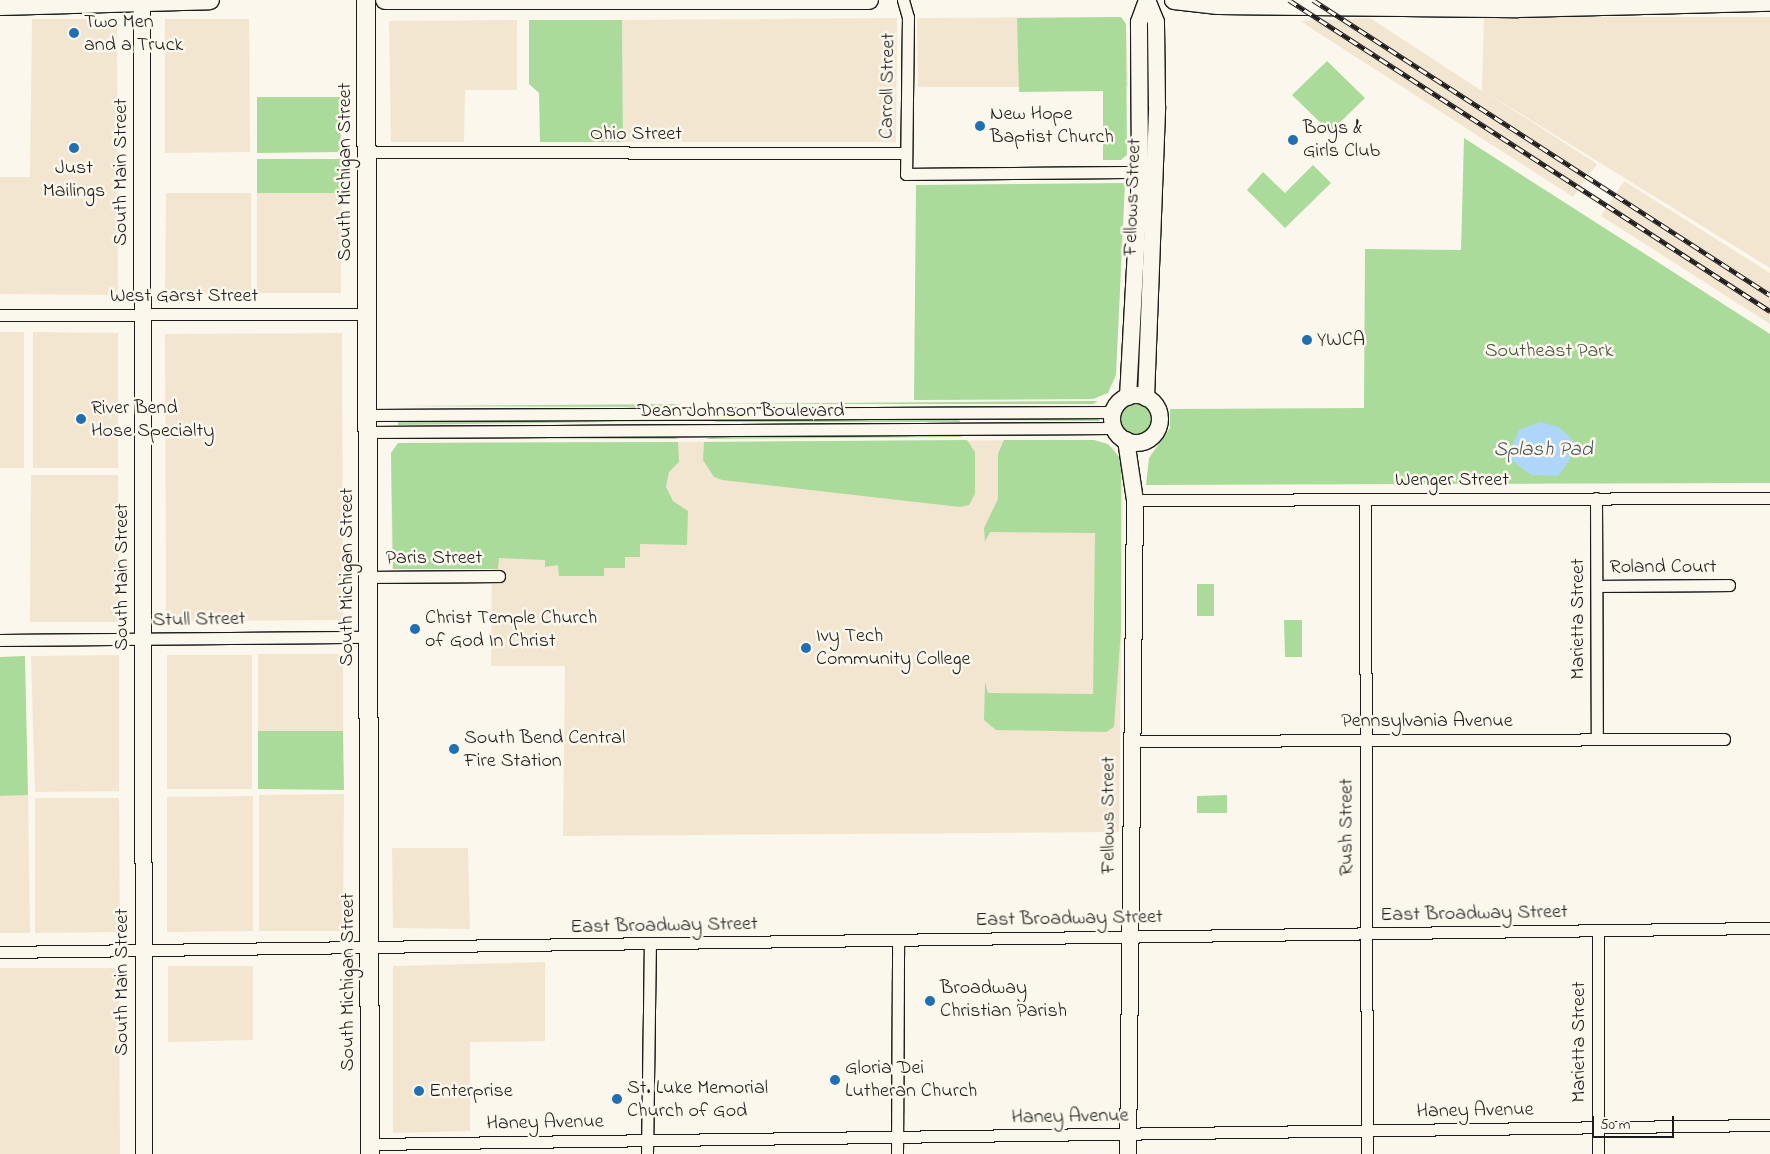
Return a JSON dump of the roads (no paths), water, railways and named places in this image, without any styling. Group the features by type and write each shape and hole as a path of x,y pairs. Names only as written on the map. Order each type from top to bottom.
{"main road":[{"path":"0,6 210,0"},
{"name":"South Michigan Street","path":"366,0 370,1149"},
{"path":"385,0 869,0"},
{"path":"1174,0 1218,5 1596,7 1770,2"},
{"path":"1424,6 1483,0"}],"street":[{"name":"Carroll Street","path":"903,0 908,17 906,174 1140,172"},
{"name":"Fellows Street","path":"1146,398 1157,172 1156,22 1147,0"},
{"name":"Fellows Street","path":"1128,397 1140,172 1139,22 1147,0"},
{"name":"South Main Street","path":"142,1 144,1154"},
{"name":"Ohio Street","path":"366,152 906,153"},
{"path":"1140,172 1157,172"},
{"name":"West Garst Street","path":"0,315 367,314"},
{"path":"1128,397 1146,398 1160,419 1148,440 1126,440 1114,420 1128,397"},
{"name":"Dean Johnson Boulevard","path":"368,424 1114,420"},
{"name":"Dean Johnson Boulevard","path":"368,424 1114,420"},
{"name":"Fellows Street","path":"1126,440 1135,476 1128,1154"},
{"name":"Fellows Street","path":"1135,476 1148,440"},
{"name":"Marietta Street","path":"1596,498 1597,739"},
{"name":"Wenger Street","path":"1135,500 1770,498"},
{"name":"Rush Street","path":"1365,499 1367,1154"},
{"name":"Paris Street","path":"368,577 499,576"},
{"name":"Roland Court","path":"1597,586 1729,585"},
{"name":"Stull Street","path":"0,640 368,637"},
{"name":"Pennsylvania Avenue","path":"1131,741 1724,739"},
{"name":"East Broadway Street","path":"0,952 650,945 1130,936 1770,928"},
{"name":"Marietta Street","path":"1598,931 1598,1154"},
{"path":"896,1154 898,941"},
{"path":"647,1154 650,945"},
{"name":"Haney Avenue","path":"370,1149 648,1141 1770,1125"}],"water":[{"name":"Splash Pad","path":"1540,422 1559,427 1573,440 1569,461 1558,476 1531,475 1507,457 1519,430"}],"railway":[{"path":"1289,0 1770,311"},
{"path":"1313,0 1770,295"}],"place":[{"name":"Two Men and a Truck","path":"74,33"},
{"name":"New Hope Baptist Church","path":"980,126"},
{"name":"Boys & Girls Club","path":"1293,140"},
{"name":"Just Mailings","path":"74,148"},
{"name":"YWCA","path":"1307,340"},
{"name":"River Bend Hose Specialty","path":"81,419"},
{"name":"Christ Temple Church of God In Christ","path":"415,629"},
{"name":"Ivy Tech Community College","path":"806,648"},
{"name":"South Bend Central Fire Station","path":"454,749"},
{"name":"Broadway Christian Parish","path":"930,1001"},
{"name":"Gloria Dei Lutheran Church","path":"835,1080"},
{"name":"Enterprise","path":"419,1091"},
{"name":"St. Luke Memorial Church of God","path":"617,1099"}],"park label":[{"name":"Southeast Park","path":"1549,351"}]}
